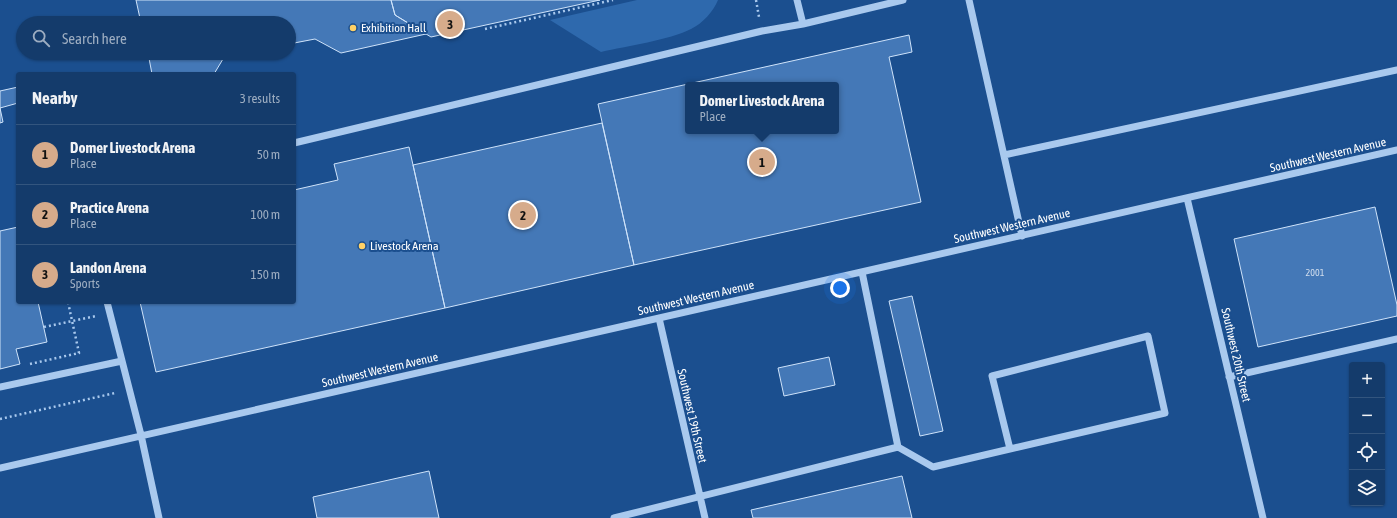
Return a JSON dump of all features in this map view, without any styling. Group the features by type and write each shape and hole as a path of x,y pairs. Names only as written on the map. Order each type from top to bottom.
{"street":[{"path":"797,0 803,24"},
{"path":"296,143 762,31 803,24 903,0"},
{"path":"969,0 1022,236"},
{"path":"1004,155 1397,70"},
{"name":"Southwest Western Avenue","path":"0,468 1397,150"},
{"name":"Southwest 20th Street","path":"1187,198 1263,518"},
{"path":"862,272 898,447"},
{"path":"108,304 141,435 160,518"},
{"name":"Southwest 19th Street","path":"659,318 705,518"},
{"path":"614,518 898,447 933,467 1165,413 1148,336 992,376 1010,449"},
{"path":"1229,377 1397,339"},
{"path":"0,387 122,361"}],"path":[{"path":"485,30 613,0"},
{"path":"26,365 79,353 68,304"},
{"path":"44,327 96,316"},
{"path":"0,419 115,393"}],"shaded area":[{"path":"637,0 718,0 707,17 700,24 682,33 660,40 601,52 550,20"}],"building":[{"name":"Exhibition Hall","path":"136,0 391,0 395,15 426,34 341,53 315,39 296,43 296,16 139,16"},
{"path":"391,0 600,0 431,37 395,15"},
{"path":"909,35 912,52 889,57 921,202 634,265 598,104 685,85 685,134 839,134 839,82 697,82"},
{"path":"149,60 222,60 215,72 152,72"},
{"path":"16,87 16,104 0,108 0,91"},
{"path":"0,108 3,122 0,123"},
{"path":"602,123 634,265 445,308 413,165"},
{"name":"Livestock Arena","path":"409,147 445,308 156,372 140,304 296,304 296,190 338,180 334,164"},
{"path":"1375,207 1397,305 1397,316 1258,347 1234,239"},
{"path":"16,227 16,304 38,304 47,342 16,349 20,364 0,369 0,231"},
{"path":"912,296 943,431 920,436 889,301"},
{"path":"829,357 835,385 784,396 778,368"},
{"path":"429,471 439,518 317,518 313,497"},
{"path":"902,476 912,518 753,518 751,510"}],"place":[{"name":"Landon Arena","path":"450,24"},
{"name":"Exhibition Hall","path":"353,28"},
{"name":"Domer Livestock Arena","path":"762,162"},
{"name":"Practice Arena","path":"523,215"},
{"name":"Livestock Arena","path":"362,246"}]}
